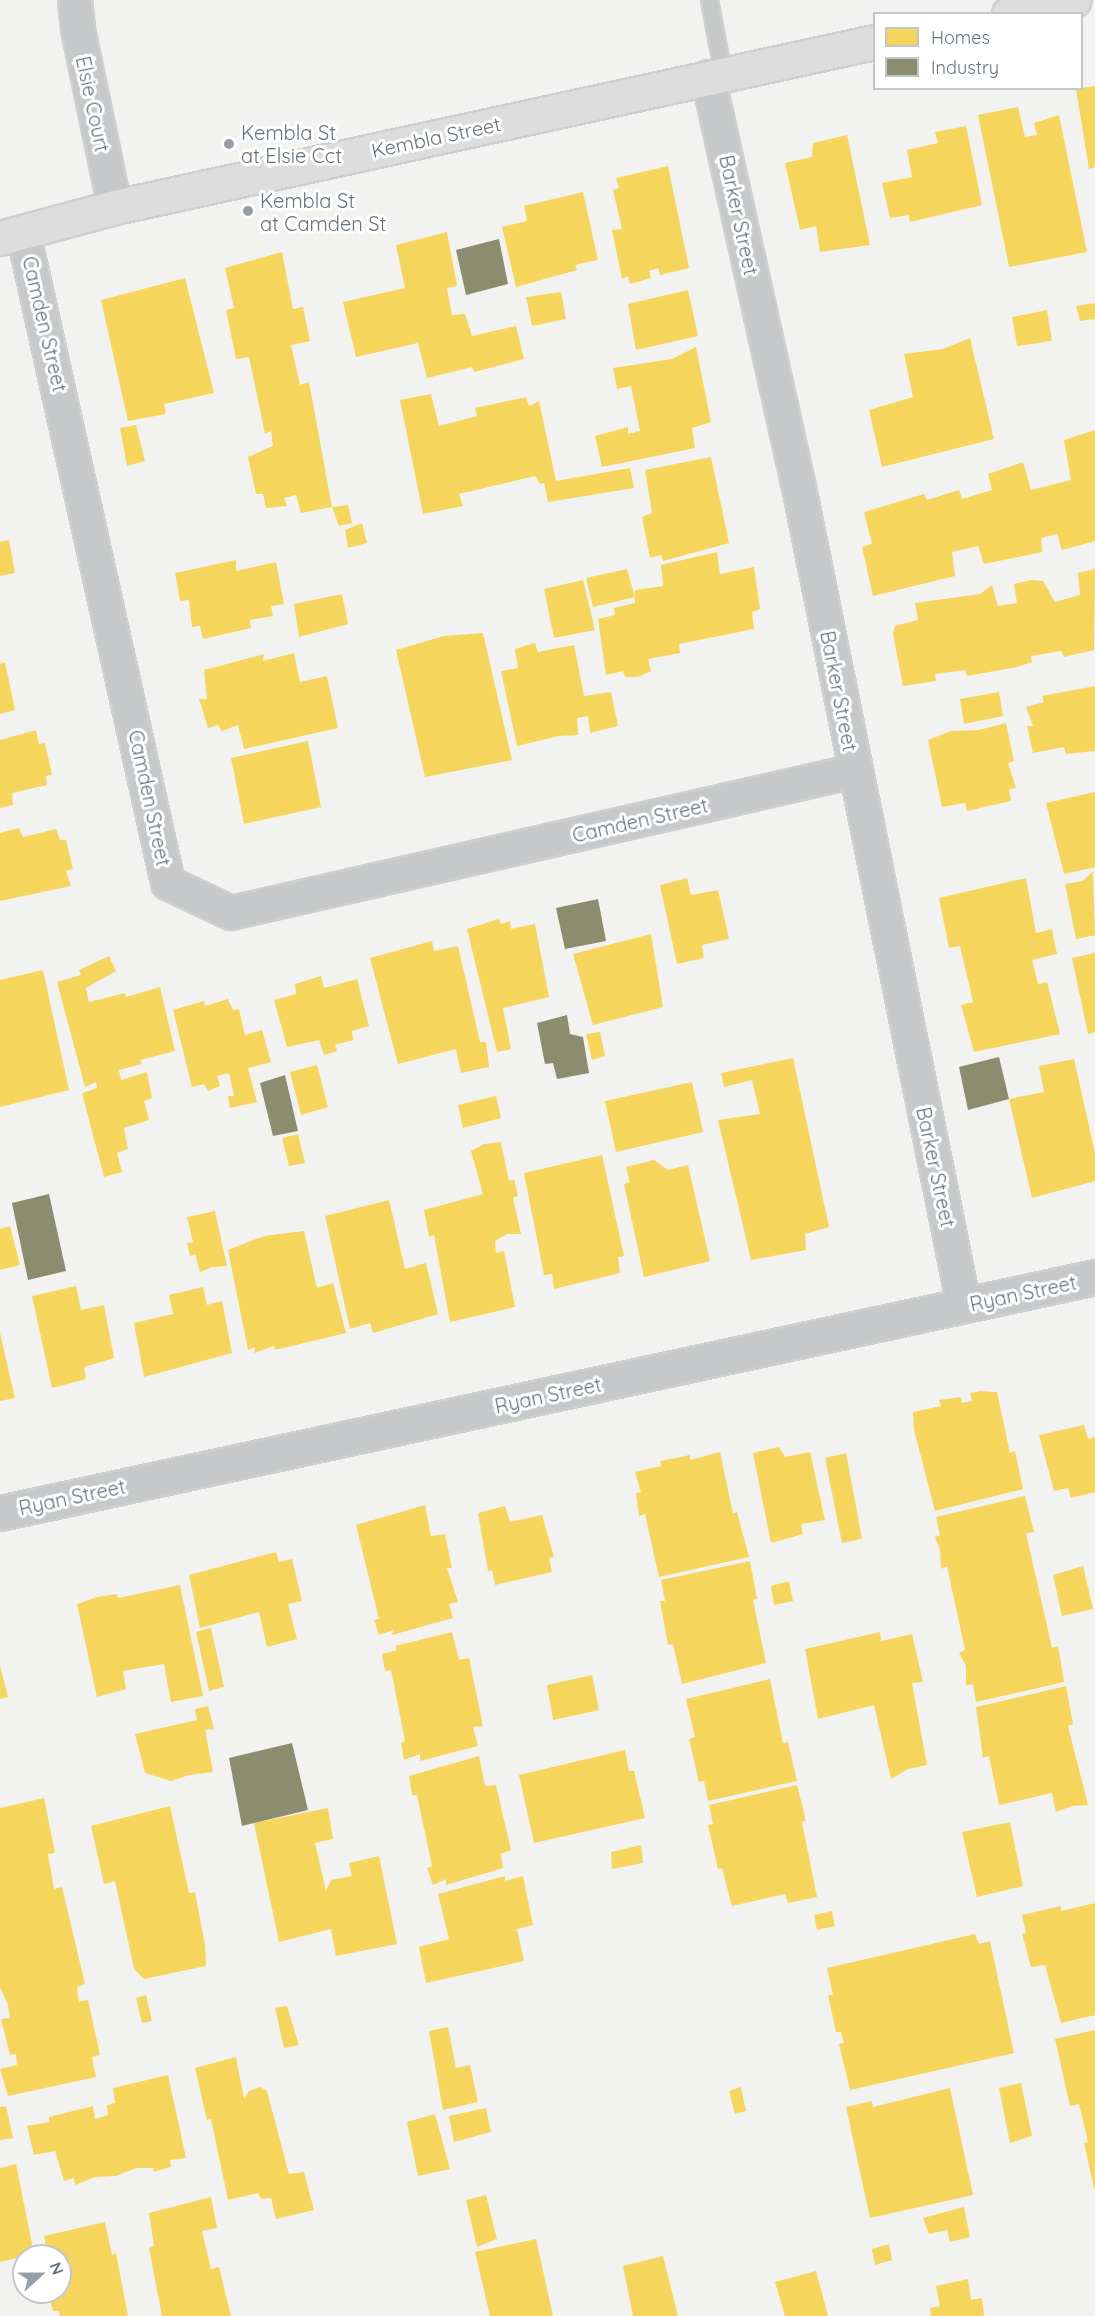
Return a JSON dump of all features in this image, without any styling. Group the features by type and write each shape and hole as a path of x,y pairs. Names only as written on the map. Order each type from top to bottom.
{"main road":[{"path":"1018,12 1073,0"},
{"name":"Kembla Street","path":"12,235 115,207 873,42"}],"street":[{"name":"Elsie Court","path":"75,0 78,29 115,207"},
{"name":"Barker Street","path":"715,76 964,1305"},
{"name":"Camden Street","path":"12,235 168,883 231,913 855,771"},
{"name":"Ryan Street","path":"0,1513 1095,1277"}],"lane":[{"path":"709,0 715,76"}],"building: Homes":[{"path":"1095,86 1095,167 1089,169 1076,90 1083,90 1083,88"},
{"path":"1018,107 1025,137 1037,135 1034,123 1059,115 1087,252 1009,267 978,115"},
{"path":"966,126 982,205 910,222 909,215 890,218 882,183 912,177 907,150 938,143 935,132"},
{"path":"847,135 870,245 820,252 816,226 800,230 785,163 812,157 813,143"},
{"path":"668,166 689,268 660,275 658,268 649,271 651,278 630,284 628,276 622,279 612,230 622,229 613,190 619,188 616,178"},
{"path":"583,192 598,260 575,265 577,270 516,287 502,227 527,221 524,206"},
{"path":"447,232 457,286 447,288 452,315 465,314 472,336 516,326 524,359 474,372 472,367 427,378 418,343 356,357 343,302 405,288 396,245"},
{"path":"282,252 293,309 303,307 310,341 291,345 300,385 309,382 332,507 301,513 296,495 284,498 287,506 266,508 263,494 256,494 248,457 273,446 271,431 265,434 249,357 236,359 226,310 234,308 225,268"},
{"path":"185,278 214,393 164,404 166,414 128,421 101,300"},
{"path":"688,290 698,336 636,350 628,304"},
{"path":"561,292 566,319 532,326 526,297"},
{"path":"1095,303 1095,319 1080,321 1076,306"},
{"path":"1047,310 1052,341 1017,346 1012,317"},
{"path":"970,338 994,439 882,467 869,410 913,397 904,354 943,349"},
{"path":"696,347 711,422 692,428 695,448 602,467 595,436 628,427 628,434 640,431 631,386 617,389 613,368 672,359"},
{"path":"431,394 439,426 477,416 475,408 526,397 529,406 539,401 556,481 630,468 634,488 548,502 544,483 540,484 535,476 459,494 463,506 423,514 400,400"},
{"path":"136,425 145,461 127,466 120,428"},
{"path":"1095,430 1095,541 1062,550 1057,534 1041,538 1042,552 984,564 978,546 952,552 955,576 873,596 862,547 872,544 864,512 924,494 927,500 959,490 962,499 992,490 988,474 1023,462 1031,490 1071,480 1064,440"},
{"path":"711,457 729,543 663,561 661,555 650,558 642,517 652,513 645,470"},
{"path":"348,505 352,523 339,526 332,507"},
{"path":"362,523 367,543 348,548 345,530"},
{"path":"9,540 15,573 0,576 0,542"},
{"path":"717,552 720,574 754,567 760,609 752,612 754,629 679,644 680,653 648,659 651,671 638,677 625,677 623,671 606,675 598,619 615,615 614,608 635,603 635,590 663,586 661,565"},
{"path":"236,560 236,571 276,562 284,604 271,606 273,616 250,620 251,628 203,639 200,626 192,627 189,600 180,601 175,573"},
{"path":"627,569 635,597 593,607 586,578"},
{"path":"1095,569 1094,650 1064,657 1061,651 1031,656 1032,662 1017,667 967,676 965,670 935,674 936,681 903,686 893,634 895,626 918,620 915,603 980,594 992,585 998,606 1017,603 1014,584 1031,580 1043,581 1055,602 1080,595 1078,573"},
{"path":"583,580 595,630 554,638 544,589"},
{"path":"342,594 348,624 299,637 294,604"},
{"path":"483,633 512,760 425,777 396,650 444,636"},
{"path":"535,643 538,652 574,645 584,696 611,692 618,726 590,733 588,716 577,718 578,735 559,736 517,746 501,671 518,668 515,649"},
{"path":"294,653 300,682 327,676 338,728 244,749 238,725 222,731 218,725 208,728 199,699 207,699 204,670 264,654 263,661"},
{"path":"5,662 15,710 0,714 0,664"},
{"path":"1095,686 1095,751 1066,754 1064,747 1033,753 1027,726 1033,726 1026,707 1044,702 1042,696"},
{"path":"999,692 1003,716 964,724 960,699"},
{"path":"1006,723 1014,761 1008,763 1016,788 1009,789 1011,801 967,811 965,803 942,807 928,740 951,731 979,730"},
{"path":"36,730 39,744 45,743 52,775 46,776 47,785 12,793 13,805 0,808 0,740"},
{"path":"308,741 321,807 244,824 231,758"},
{"path":"1095,792 1095,867 1064,874 1046,803"},
{"path":"19,828 23,837 56,829 60,840 66,840 73,869 66,871 71,886 0,901 0,833"},
{"path":"1093,871 1095,935 1076,939 1065,884 1083,881"},
{"path":"687,878 691,895 718,890 729,939 702,945 704,958 677,964 660,885"},
{"path":"1026,878 1036,933 1052,929 1057,954 1032,960 1038,984 1047,982 1060,1034 974,1052 961,1005 973,1002 960,946 949,948 939,898"},
{"path":"499,919 501,924 510,921 511,929 535,924 549,997 503,1008 511,1049 497,1052 467,929"},
{"path":"651,934 663,1007 593,1025 573,954"},
{"path":"432,941 434,951 458,946 480,1042 486,1042 489,1067 461,1073 456,1049 398,1064 370,958"},
{"path":"1095,953 1095,1032 1088,1034 1072,958"},
{"path":"109,956 116,971 86,988 89,1002 125,993 126,997 160,987 175,1051 140,1060 142,1064 119,1070 121,1080 147,1072 152,1098 144,1101 149,1120 124,1128 128,1149 117,1153 122,1172 104,1177 82,1093 97,1088 96,1082 85,1087 57,982 81,975 79,970"},
{"path":"43,970 69,1090 0,1107 0,980"},
{"path":"321,976 324,988 357,979 369,1026 352,1031 353,1040 335,1045 337,1051 324,1055 319,1040 287,1047 274,1000 296,994 295,984"},
{"path":"228,999 233,1010 239,1009 245,1035 262,1030 271,1062 248,1068 257,1102 230,1108 228,1096 234,1096 229,1073 217,1076 220,1086 208,1091 204,1084 192,1087 173,1010 204,1001 205,1006"},
{"path":"600,1032 605,1056 592,1060 586,1034"},
{"path":"793,1058 829,1227 805,1234 806,1250 751,1260 718,1120 760,1114 752,1080 724,1087 721,1073"},
{"path":"1074,1059 1095,1153 1095,1181 1032,1198 1009,1099 1044,1092 1039,1066"},
{"path":"317,1065 328,1107 301,1115 290,1072"},
{"path":"692,1082 703,1132 616,1152 605,1101"},
{"path":"496,1096 501,1118 463,1128 458,1105"},
{"path":"298,1134 305,1163 289,1166 282,1138"},
{"path":"501,1142 509,1181 514,1179 518,1196 513,1198 521,1234 507,1234 495,1241 496,1253 504,1251 515,1307 450,1322 434,1235 429,1237 424,1210 483,1194 471,1151 484,1144"},
{"path":"602,1155 624,1256 618,1257 620,1273 554,1289 552,1274 544,1275 524,1173"},
{"path":"654,1160 668,1170 688,1165 710,1261 644,1277 624,1184 630,1182 626,1167"},
{"path":"389,1200 405,1269 426,1263 438,1314 373,1333 370,1323 350,1329 325,1216"},
{"path":"215,1211 227,1266 213,1267 200,1272 195,1254 190,1256 187,1243 193,1242 187,1217"},
{"path":"10,1226 20,1265 0,1270 0,1229"},
{"path":"304,1231 317,1288 333,1283 346,1333 275,1350 274,1346 254,1353 255,1347 248,1350 228,1250 264,1236"},
{"path":"76,1286 81,1310 104,1305 114,1358 84,1367 86,1379 52,1388 32,1296"},
{"path":"203,1287 207,1305 222,1301 232,1353 144,1377 134,1323 173,1314 169,1295"},
{"path":"0,1333 15,1398 0,1401"},
{"path":"997,1392 1010,1453 1015,1451 1023,1489 935,1511 914,1430 913,1412 941,1406 939,1400 961,1397 962,1403 972,1401 970,1393"},
{"path":"1084,1425 1088,1439 1095,1437 1095,1492 1071,1498 1068,1488 1054,1491 1039,1435"},
{"path":"779,1447 785,1457 810,1452 825,1520 801,1524 803,1534 771,1543 753,1453"},
{"path":"720,1452 733,1514 737,1512 749,1557 659,1577 645,1514 639,1516 636,1493 641,1492 635,1472 661,1466 660,1461 690,1455 690,1460"},
{"path":"846,1453 862,1539 842,1543 825,1458"},
{"path":"1025,1496 1034,1532 1026,1533 1052,1648 1058,1646 1064,1682 976,1702 973,1684 966,1685 966,1666 959,1653 965,1650 947,1566 941,1569 940,1550 935,1537 940,1535 936,1517"},
{"path":"425,1505 431,1536 445,1534 452,1568 447,1568 458,1602 449,1604 453,1618 392,1635 393,1630 379,1635 374,1620 379,1619 356,1525"},
{"path":"505,1506 510,1522 542,1515 554,1557 549,1558 552,1572 495,1585 492,1570 488,1571 478,1513"},
{"path":"276,1552 279,1562 292,1559 302,1601 288,1604 297,1639 267,1647 259,1612 200,1628 189,1575"},
{"path":"750,1561 757,1599 753,1600 766,1663 682,1684 673,1644 668,1645 660,1601 665,1601 661,1580"},
{"path":"1083,1566 1093,1609 1062,1616 1053,1575"},
{"path":"789,1581 793,1601 774,1605 771,1586"},
{"path":"180,1585 203,1696 171,1702 164,1664 123,1671 126,1689 97,1697 77,1604 97,1597 117,1594 118,1598"},
{"path":"211,1628 224,1687 209,1691 196,1632"},
{"path":"452,1632 459,1660 469,1658 483,1726 473,1727 478,1746 420,1761 420,1754 404,1760 401,1743 405,1741 391,1670 385,1671 382,1654 397,1650 395,1646"},
{"path":"880,1632 881,1641 912,1634 923,1682 912,1683 927,1765 908,1769 891,1779 874,1705 818,1719 805,1649"},
{"path":"0,1666 8,1697 0,1699"},
{"path":"592,1675 599,1710 553,1720 547,1685"},
{"path":"770,1679 783,1743 788,1742 797,1781 708,1801 704,1781 699,1782 689,1739 695,1737 686,1699"},
{"path":"1066,1686 1073,1724 1068,1726 1088,1805 1072,1806 1056,1812 1052,1793 999,1805 989,1756 983,1758 976,1707"},
{"path":"208,1706 214,1729 205,1730 213,1772 189,1775 171,1781 145,1773 135,1734 197,1720 195,1709"},
{"path":"625,1750 629,1771 634,1771 645,1818 534,1843 519,1775"},
{"path":"479,1756 485,1786 496,1785 511,1850 501,1854 503,1868 446,1885 446,1879 433,1885 427,1868 432,1866 417,1795 412,1795 409,1776"},
{"path":"797,1785 806,1821 802,1822 817,1897 788,1903 785,1894 732,1906 722,1868 718,1869 708,1825 713,1824 709,1805"},
{"path":"44,1798 55,1853 48,1854 54,1889 62,1887 85,1984 77,1987 79,2002 88,2000 100,2055 92,2057 96,2077 8,2096 0,2069 17,2065 16,2054 10,2055 1,2019 10,2018 8,2005 0,1987 0,1808"},
{"path":"170,1806 189,1893 195,1892 205,1945 206,1966 144,1979 134,1969 115,1881 104,1884 91,1826"},
{"path":"328,1808 333,1839 315,1843 326,1891 331,1880 352,1876 349,1863 379,1856 397,1944 336,1956 331,1929 279,1942 254,1823"},
{"path":"1010,1822 1023,1886 977,1897 962,1832"},
{"path":"641,1845 643,1863 612,1869 611,1852"},
{"path":"505,1876 505,1881 523,1876 533,1925 517,1929 524,1961 426,1983 419,1947 449,1939 438,1894"},
{"path":"1095,1903 1095,2015 1061,2023 1045,1965 1031,1967 1022,1934 1026,1933 1022,1915 1061,1906 1061,1911"},
{"path":"832,1911 835,1926 817,1930 814,1915"},
{"path":"975,1934 979,1944 990,1941 1014,2053 850,2090 839,2044 844,2043 841,2032 836,2032 828,1995 833,1995 827,1968"},
{"path":"146,1995 152,2021 142,2023 136,1998"},
{"path":"287,2006 299,2045 284,2048 275,2008"},
{"path":"448,2027 456,2068 470,2065 478,2102 443,2110 429,2031"},
{"path":"1095,2030 1094,2188 1084,2143 1088,2142 1079,2104 1070,2106 1055,2039"},
{"path":"236,2057 244,2099 249,2091 260,2087 267,2091 289,2174 304,2172 314,2210 276,2219 271,2198 261,2199 258,2193 228,2200 211,2119 207,2120 195,2068"},
{"path":"168,2075 186,2158 170,2160 171,2167 153,2172 154,2168 136,2168 116,2176 95,2177 75,2185 74,2178 64,2181 55,2151 34,2155 27,2126 49,2122 49,2117 93,2106 95,2119 108,2115 107,2105 115,2103 113,2088"},
{"path":"1021,2083 1032,2136 1010,2143 999,2088"},
{"path":"741,2087 746,2111 735,2114 729,2091"},
{"path":"950,2088 973,2195 870,2218 846,2107 872,2101 873,2107"},
{"path":"6,2106 13,2138 0,2140 0,2107"},
{"path":"486,2108 491,2132 454,2142 449,2116"},
{"path":"435,2114 450,2169 418,2176 407,2122"},
{"path":"16,2164 32,2244 12,2244 12,2259 0,2262 0,2168"},
{"path":"486,2195 497,2239 477,2247 466,2200"},
{"path":"211,2197 217,2228 202,2231 211,2269 219,2267 231,2316 162,2316 149,2248 154,2246 149,2213"},
{"path":"964,2207 970,2237 950,2242 947,2230 929,2234 923,2218"},
{"path":"105,2222 112,2255 116,2253 128,2316 60,2316 59,2311 53,2311 51,2304 72,2304 72,2244 46,2244 44,2236"},
{"path":"536,2239 553,2316 490,2316 475,2252"},
{"path":"889,2244 892,2260 875,2265 872,2249"},
{"path":"663,2256 678,2316 633,2316 623,2266"},
{"path":"816,2271 828,2316 785,2316 775,2282"},
{"path":"968,2279 971,2300 982,2298 984,2316 931,2316 930,2308 940,2306 936,2286"}],"building: Industry":[{"path":"499,239 508,284 466,295 456,250"},
{"path":"598,899 606,941 565,949 556,908"},
{"path":"567,1015 570,1034 583,1037 589,1073 557,1079 553,1063 545,1064 537,1023"},
{"path":"999,1057 1009,1099 968,1110 959,1067"},
{"path":"285,1075 298,1131 273,1136 260,1083"},
{"path":"49,1194 66,1271 28,1280 12,1203"},
{"path":"292,1743 308,1810 242,1826 229,1758"}],"place":[{"name":"Kembla St at Elsie Cct","path":"229,144"},
{"name":"Kembla St at Camden St","path":"248,211"}]}
